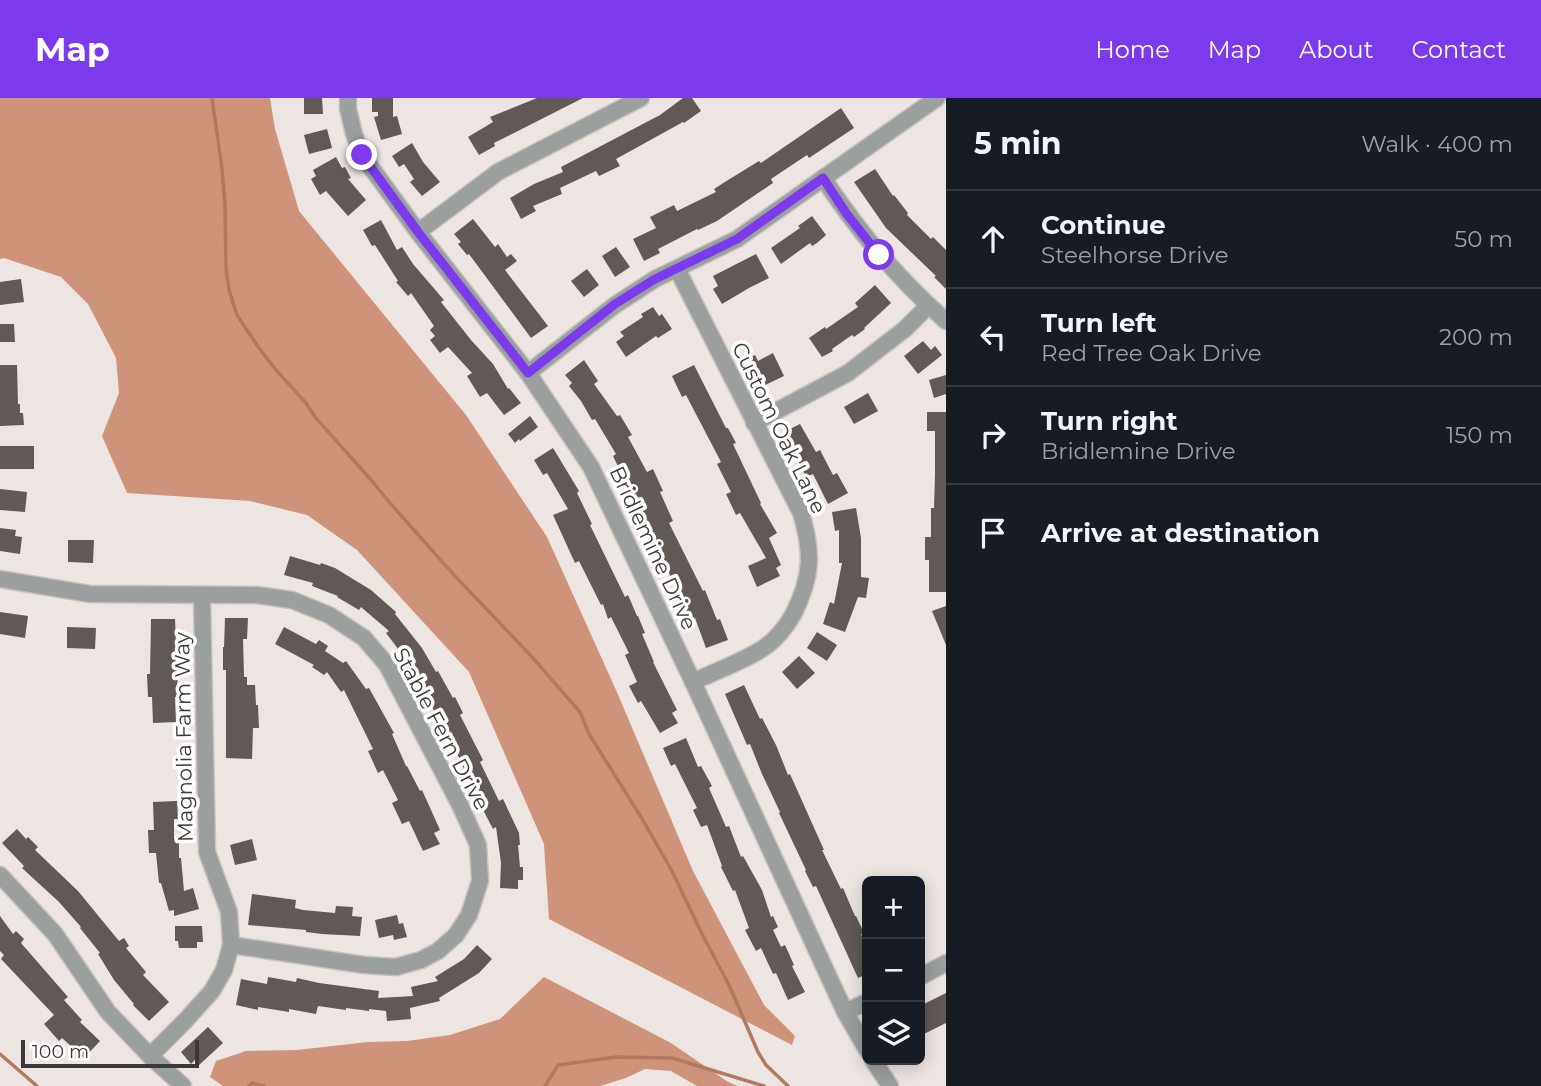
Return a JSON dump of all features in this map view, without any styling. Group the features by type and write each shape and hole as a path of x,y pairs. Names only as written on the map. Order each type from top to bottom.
{"street":[{"name":"Bridlemine Drive","path":"348,98 354,134 362,155 528,373 591,467 845,1012 862,1041"},
{"path":"418,232 498,172 641,98"},
{"path":"528,373 615,304 655,279 737,239 937,98"},
{"path":"823,178 879,255 946,321"},
{"name":"Custom Oak Lane","path":"677,269 801,513 808,537 809,570 804,593 787,626 764,649 693,682"},
{"path":"754,423 848,373 905,329 928,306"},
{"name":"Stable Fern Drive","path":"0,579 90,594 257,595 292,600 329,615 364,638 387,665 460,804 478,845 480,881 469,915 456,935 438,951 421,960 396,967 364,965 231,945"},
{"name":"Magnolia Farm Way","path":"150,1056 212,991 224,970 231,945 229,912 207,852 202,595"},
{"path":"0,875 55,934 108,1012 183,1086"},
{"path":"925,974 946,963"},
{"path":"845,1012 862,1004"},
{"path":"876,1065 890,1086"}],"shaded area":[{"path":"0,98 270,98 275,129 299,211 466,415 547,537 693,871 764,1005 795,1036 792,1045 549,919 544,844 469,672 357,550 307,515 250,501 127,493 102,436 119,393 116,358 88,304 61,277 0,259"},
{"path":"544,977 671,1043 738,1086 697,1086 671,1071 645,1069 600,1086 223,1086 210,1077 216,1061 246,1051 297,1050 450,1035 500,1019"}],"building":[{"path":"304,98 322,98 323,114 304,114"},
{"path":"372,98 393,98 393,117 397,116 402,134 381,140 374,117 378,116 378,112 372,112"},
{"path":"537,98 583,98 494,143 495,146 479,155 468,137 493,122 490,117"},
{"path":"683,98 692,98 701,111 616,159 620,166 599,176 596,171 560,188 562,194 533,206 536,211 521,219 510,198 563,172 561,167 660,115"},
{"path":"841,108 854,128 771,179 773,183 717,221 658,249 660,253 644,261 633,239 656,228 650,217 674,205 677,211 716,192 714,189 759,161 761,163"},
{"path":"327,129 332,148 309,154 304,135"},
{"path":"412,143 423,162 440,182 422,196 410,182 414,179 404,164 399,167 392,156"},
{"path":"336,157 351,178 348,179 366,200 348,216 326,191 320,195 311,179 316,176 313,170"},
{"path":"875,169 907,215 946,250 946,289 886,228 854,182"},
{"path":"812,216 826,235 781,264 771,248"},
{"path":"473,219 495,247 498,244 507,257 511,254 517,261 505,270 548,326 531,338 469,254 458,244 461,242 454,234"},
{"path":"381,220 397,250 402,247 444,300 441,302 493,364 508,389 521,403 504,415 487,393 480,397 467,376 472,373 448,347 440,353 430,340 435,336 430,330 434,326 411,293 408,296 396,282 398,281 363,230"},
{"path":"616,247 630,267 615,277 602,256"},
{"path":"756,254 769,278 722,304 713,289 718,286 713,276"},
{"path":"587,269 599,285 584,297 571,281"},
{"path":"21,279 24,302 0,305 0,282"},
{"path":"875,285 891,303 865,329 822,357 809,338 858,307 855,303"},
{"path":"653,307 659,316 662,314 672,329 658,338 656,336 626,357 616,342 624,336 620,332"},
{"path":"0,324 14,324 15,342 0,342"},
{"path":"923,341 931,350 935,346 942,355 918,374 904,356"},
{"path":"773,353 784,376 759,388 745,359 755,355 758,361"},
{"path":"584,360 598,381 594,384 617,416 620,415 632,435 628,437 647,472 653,469 673,521 669,523 703,591 705,590 717,620 720,619 728,640 706,648 695,618 689,620 664,561 613,456 616,454 595,419 592,420 569,386 572,383 565,375"},
{"path":"0,365 17,365 18,404 20,413 23,413 24,425 0,426"},
{"path":"694,365 736,443 733,444 760,504 777,533 769,538 781,565 776,568 780,576 757,587 748,566 766,558 740,513 736,515 726,494 731,492 717,464 721,462 686,395 682,397 672,376"},
{"path":"946,375 946,394 934,398 929,380"},
{"path":"868,393 878,411 854,424 844,407"},
{"path":"927,412 946,412 946,592 929,592 929,560 925,560 925,537 931,537 935,474 935,431 927,431"},
{"path":"530,416 538,427 515,443 508,434"},
{"path":"800,424 816,452 820,450 833,475 837,473 848,493 828,504 813,474 806,477 782,433"},
{"path":"0,446 34,446 34,469 0,469"},
{"path":"553,448 579,491 577,493 592,524 590,525 625,597 628,595 638,616 653,662 677,710 672,713 678,723 660,733 629,686 637,682 625,655 629,653 611,617 608,619 603,604 601,605 579,561 575,563 553,515 568,509 547,473 543,475 534,460"},
{"path":"0,489 27,492 25,512 0,510"},
{"path":"856,508 861,538 861,577 869,578 866,598 858,597 845,632 823,624 830,602 834,604 842,563 839,563 839,530 835,531 832,512"},
{"path":"0,528 16,530 15,536 22,537 20,554 0,551"},
{"path":"68,540 94,540 93,563 68,562"},
{"path":"290,556 335,568 371,590 396,612 436,672 438,671 463,713 460,715 483,760 480,762 499,801 503,799 519,833 523,880 518,880 518,889 500,888 501,863 496,827 493,829 469,783 456,751 454,752 418,681 420,680 386,633 389,631 361,607 359,610 338,596 312,586 313,583 284,575"},
{"path":"946,606 946,645 932,611"},
{"path":"0,612 28,616 25,638 0,634"},
{"path":"225,618 248,618 247,639 243,639 244,677 247,677 247,685 255,685 259,728 253,728 252,759 226,758 226,670 223,670"},
{"path":"151,619 175,619 178,697 175,697 176,722 153,723 152,697 148,697 147,674 150,674"},
{"path":"67,627 96,628 95,649 67,648"},
{"path":"284,627 316,644 319,640 328,646 325,651 343,663 346,661 366,689 369,688 394,733 392,734 406,766 420,791 422,790 440,830 434,833 440,844 423,851 409,821 402,824 392,803 398,800 383,770 378,773 368,751 373,749 344,690 341,692 327,672 324,675 312,667 314,665 275,644"},
{"path":"817,632 837,645 827,661 807,648"},
{"path":"799,656 815,673 797,689 782,672"},
{"path":"744,685 776,745 822,850 862,929 862,976 858,978 816,886 813,887 805,871 750,744 747,745 725,694"},
{"path":"686,738 698,767 701,766 712,786 709,788 726,827 729,826 741,857 743,856 762,890 771,917 773,916 778,927 773,930 781,947 785,945 805,992 788,1000 761,948 756,951 745,930 749,928 735,890 733,891 721,867 707,825 701,827 693,810 697,808 675,764 671,766 663,748"},
{"path":"177,801 178,819 174,819 174,839 179,839 184,891 193,888 199,909 174,916 174,910 169,911 159,883 156,853 149,853 148,830 154,830 153,802"},
{"path":"17,829 38,847 35,850 78,891 119,941 124,938 129,946 126,948 146,972 143,975 169,1002 149,1021 114,980 98,954 100,953 81,927 59,902 22,868 24,866 2,843"},
{"path":"252,839 257,860 235,865 230,845"},
{"path":"252,894 296,900 295,908 303,910 335,913 336,906 353,907 352,916 362,917 360,936 248,925"},
{"path":"397,915 399,924 403,923 407,937 394,940 393,935 379,938 375,920"},
{"path":"0,916 13,934 16,931 24,939 21,943 68,997 64,1000 82,1020 80,1022 100,1041 84,1058 62,1038 59,1041 44,1024 54,1015 1,959 4,955 0,951"},
{"path":"175,926 202,926 203,942 197,942 197,948 179,948 178,941 175,941"},
{"path":"477,945 492,959 479,973 439,998 440,1001 410,1008 411,1019 387,1021 386,1011 369,1009 346,1010 318,1006 316,1014 289,1009 289,1012 258,1007 258,1010 236,1005 241,979 267,984 268,977 296,982 297,978 379,991 378,998 413,996 411,987 438,981 435,977 464,959"},
{"path":"946,993 946,1023 925,1034 925,1004"},
{"path":"208,1027 223,1043 199,1065 195,1060 191,1064 181,1052"}],"waterway":[{"path":"212,98 225,205 226,268 237,315 259,348 315,417 454,575 580,712 589,734 672,871 729,985 758,1052 766,1065 788,1086"},
{"path":"0,1054 37,1086"},
{"path":"545,1086 558,1065 616,1057 672,1058 764,1086"},
{"path":"249,1086 252,1083 264,1086"}],"route":[{"path":"362,155 528,373 615,304 655,279 737,239 823,178 879,255"}]}
